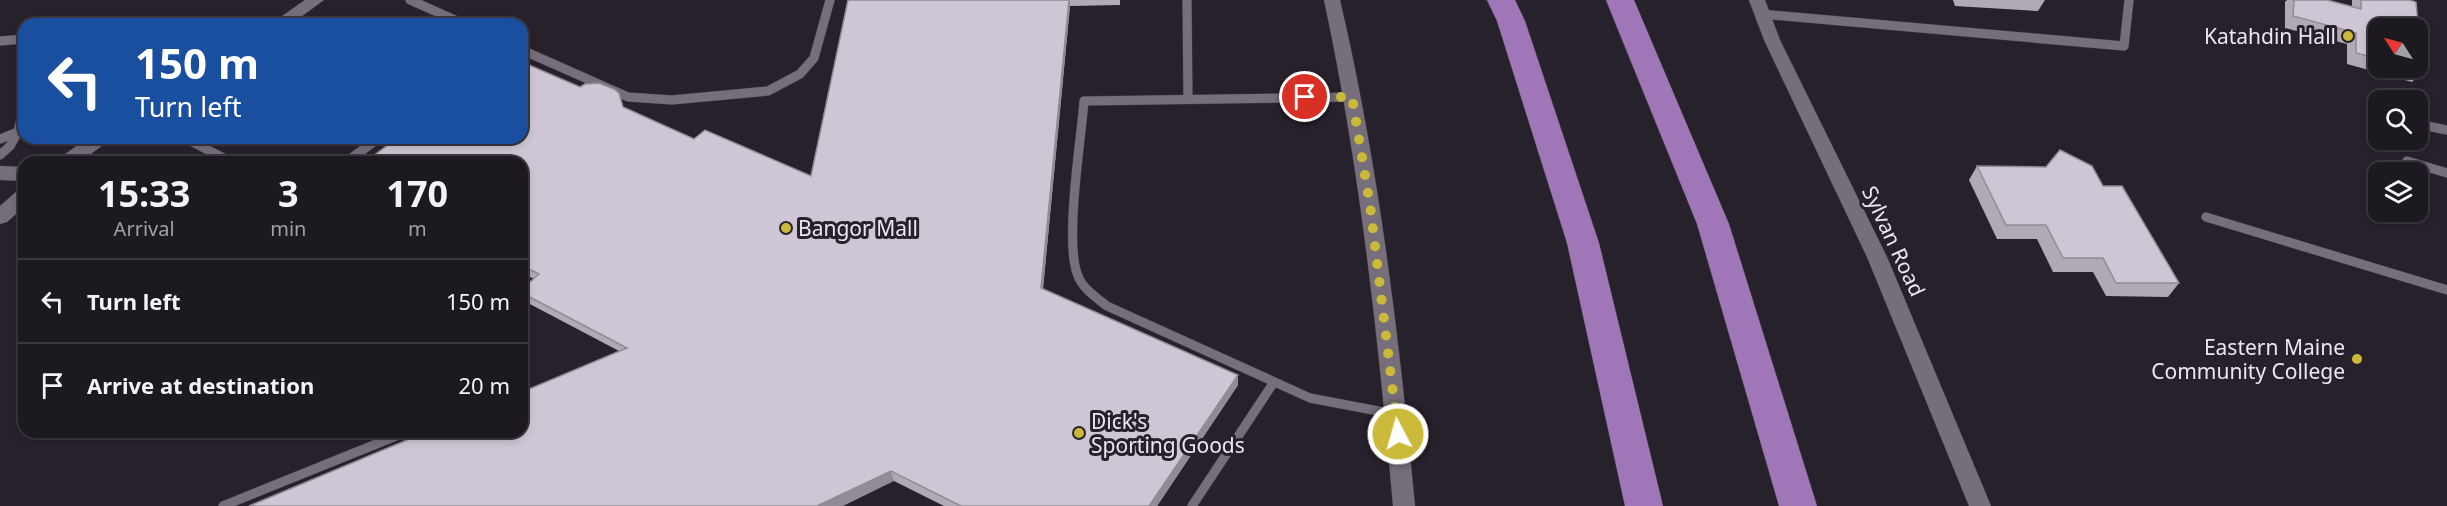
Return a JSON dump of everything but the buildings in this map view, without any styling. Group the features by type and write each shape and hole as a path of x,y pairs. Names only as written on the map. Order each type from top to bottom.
{"highway":[{"path":"1501,0 1511,21 1583,243 1644,506"},
{"path":"1620,0 1713,224 1798,506"}],"street":[{"path":"288,18 316,0"},
{"path":"1332,0 1352,97 1370,205 1396,414 1404,506"},
{"name":"Sylvan Road","path":"1759,7 1806,114 1877,257 1980,506"},
{"path":"76,156 92,144"},
{"path":"0,173 18,174"},
{"path":"0,217 18,201"}],"lane":[{"path":"410,0 450,18"},
{"path":"528,53 628,97 672,100 768,91 794,79 814,58 830,0"},
{"path":"1187,0 1188,99"},
{"path":"1759,7 2124,46 2129,0"},
{"path":"0,41 18,40"},
{"path":"1352,97 1084,101 1073,251 1078,277 1107,306 1310,398 1396,414"},
{"path":"2428,126 2447,130"},
{"path":"0,139 18,132"},
{"path":"0,155 10,146 18,132"},
{"path":"196,144 220,156"},
{"path":"354,156 371,144"},
{"path":"2407,161 2447,173"},
{"path":"2206,217 2447,290"},
{"path":"1192,506 1274,382"},
{"path":"223,506 391,438"}],"place":[{"name":"Katahdin Hall","path":"2348,36"},
{"name":"Bangor Mall","path":"786,228"},
{"name":"Eastern Maine Community College","path":"2357,359"},
{"name":"Dick's Sporting Goods","path":"1079,433"}],"route":[{"path":"1305,97 1352,97 1370,205 1398,434"}]}
